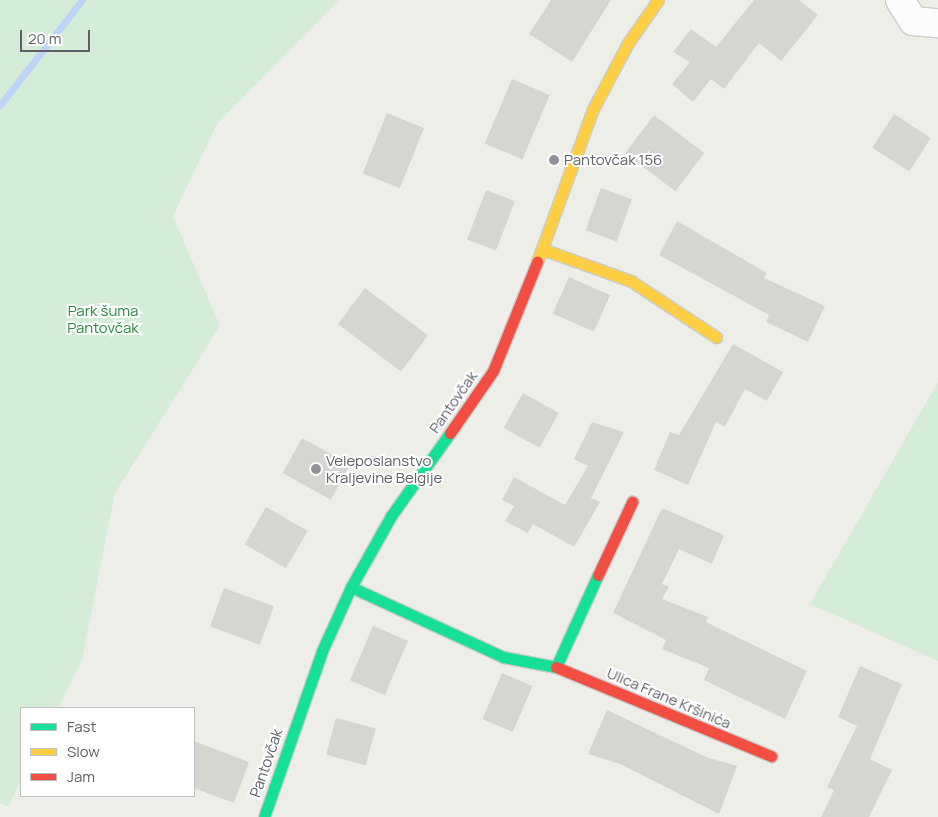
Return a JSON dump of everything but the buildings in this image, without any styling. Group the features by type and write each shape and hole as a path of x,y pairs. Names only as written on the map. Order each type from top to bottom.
{"main road":[{"name":"Pantovčak","path":"264,817 322,651 351,587 391,516 493,371 542,249 593,109 628,43 658,0"},
{"path":"542,249 631,281 716,337"},
{"path":"556,667 632,502"},
{"name":"Ulica Frane Kršinića","path":"351,587 503,657 556,667 771,756"}],"street":[{"path":"900,0 913,22 938,23"}],"green space":[{"name":"Park šuma Pantovčak","path":"0,0 339,0 217,124 173,216 220,326 115,493 82,660 58,707 20,707 20,782 8,807 0,803"},
{"path":"938,382 938,661 810,604"}],"waterway":[{"path":"0,105 82,0"}],"traffic: fast":[{"path":"264,817 322,651 351,587 391,516 450,433"},
{"path":"351,587 503,657 556,667 598,575"}],"traffic: slow":[{"path":"537,262 593,109 628,43 658,0"},
{"path":"542,249 631,281 716,337"}],"traffic: jam":[{"path":"450,433 493,371 537,262"},
{"path":"598,575 632,502"},
{"path":"556,667 771,756"}],"place":[{"name":"Pantovčak 156","path":"554,160"},
{"name":"Veleposlanstvo Kraljevine Belgije","path":"316,469"}]}
